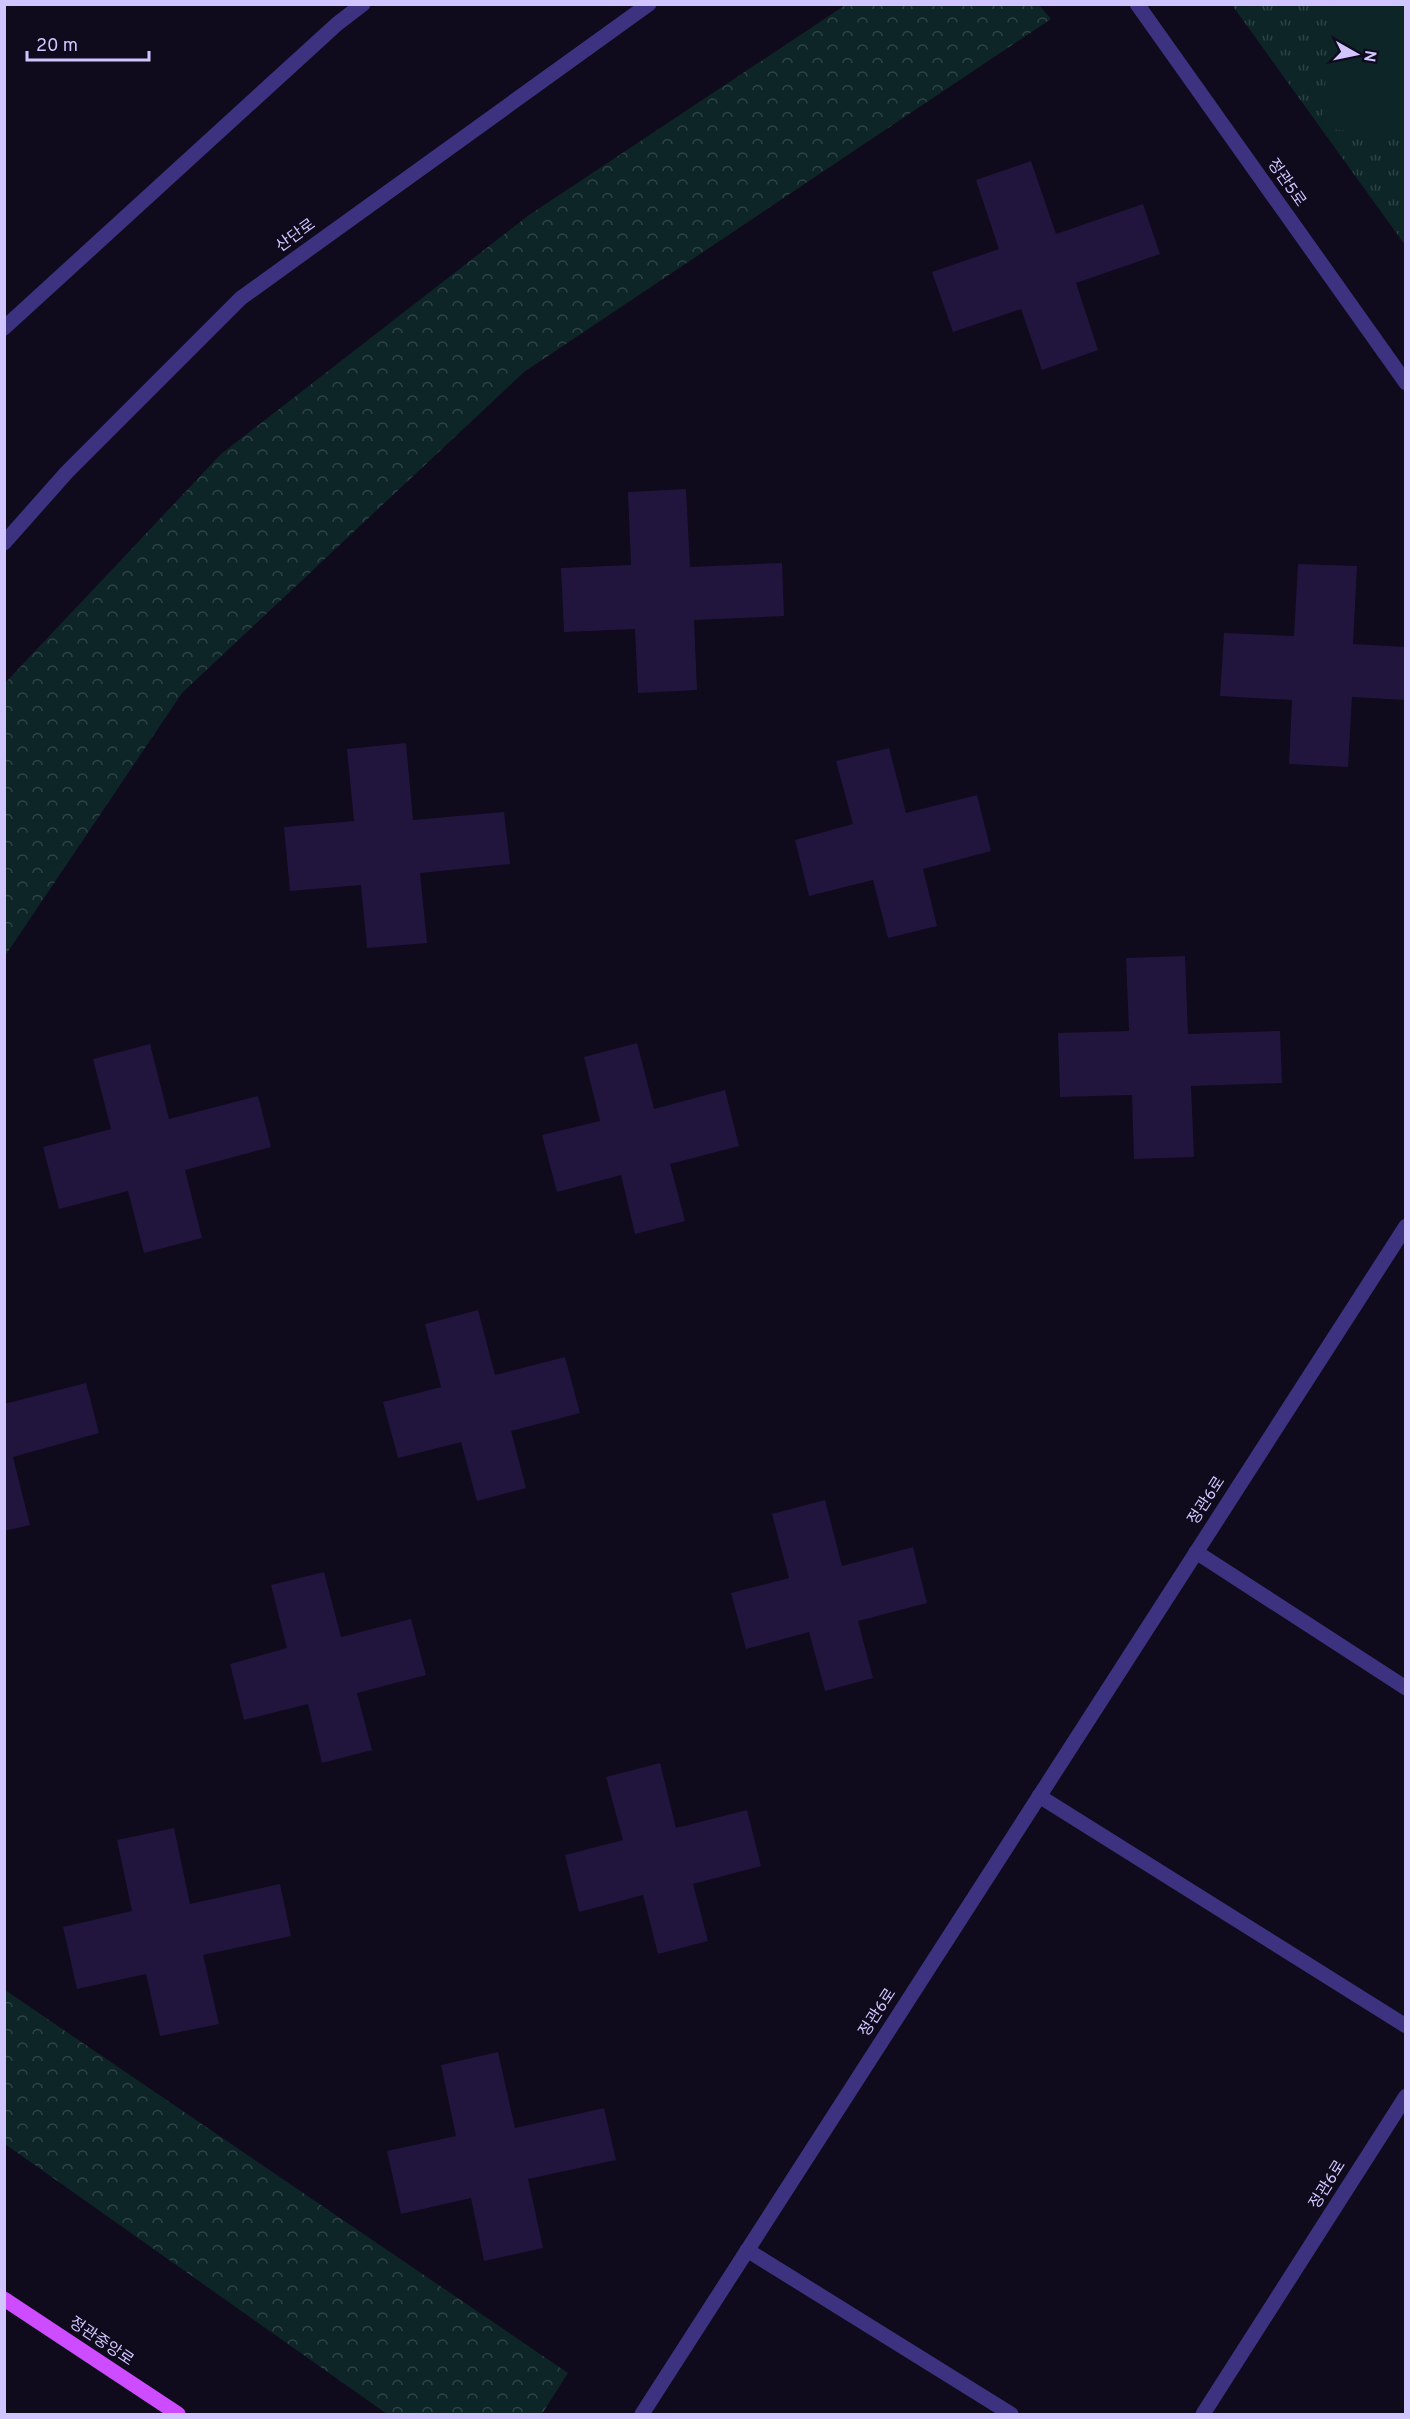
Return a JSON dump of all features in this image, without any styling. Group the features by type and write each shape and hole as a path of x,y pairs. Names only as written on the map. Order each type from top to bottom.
{"main road":[{"name":"정관중앙로","path":"4,2299 178,2415"}],"street":[{"path":"4,328 337,24 363,4"},
{"name":"산단로","path":"4,543 67,472 241,298 649,4"},
{"name":"정관5로","path":"1137,4 1406,383"},
{"name":"정관6로","path":"642,2415 1406,1226"},
{"path":"1196,1552 1406,1688"},
{"path":"1039,1796 1406,2026"},
{"name":"정관6로","path":"1203,2415 1406,2096"},
{"path":"747,2250 1011,2415"}],"green space":[{"path":"847,4 1039,5 1051,19 524,372 182,693 5,956 5,683 221,454 529,215"},
{"path":"1388,4 1405,7 1405,136 1321,128 1333,5"},
{"path":"1232,5 1405,5 1405,245"},
{"path":"5,1990 568,2373 542,2414 387,2414 5,2144"}],"building":[{"path":"1031,161 1056,234 1143,204 1160,254 1076,283 1098,350 1042,370 1021,309 953,332 932,272 999,249 976,180"},
{"path":"686,489 690,567 782,563 784,616 694,620 697,690 638,693 635,629 564,632 561,568 631,565 628,492"},
{"path":"1298,564 1357,566 1353,644 1406,647 1406,700 1352,697 1348,767 1289,764 1292,700 1220,696 1224,633 1294,636"},
{"path":"406,743 413,820 504,812 510,864 420,873 427,943 367,948 361,885 290,891 284,827 354,821 347,749"},
{"path":"889,748 906,813 977,795 991,851 923,869 937,926 888,938 873,880 809,896 795,840 853,824 836,761"},
{"path":"1185,956 1188,1034 1280,1031 1282,1083 1191,1086 1194,1157 1134,1159 1132,1095 1060,1097 1058,1033 1129,1031 1126,958"},
{"path":"637,1043 654,1109 725,1090 739,1146 670,1164 685,1221 635,1234 621,1175 557,1192 542,1135 600,1121 584,1057"},
{"path":"150,1044 169,1119 258,1096 271,1147 185,1170 202,1238 144,1253 128,1191 59,1209 43,1147 111,1129 93,1059"},
{"path":"478,1310 495,1375 565,1357 580,1413 511,1431 526,1488 477,1501 461,1442 398,1458 383,1402 441,1387 425,1324"},
{"path":"86,1383 99,1433 13,1457 30,1525 4,1531 4,1404"},
{"path":"825,1500 842,1566 913,1547 927,1603 858,1621 873,1678 825,1691 809,1632 746,1649 731,1593 789,1578 772,1514"},
{"path":"324,1572 341,1637 411,1619 426,1675 357,1693 372,1750 322,1763 308,1704 244,1720 230,1664 287,1648 271,1585"},
{"path":"660,1763 676,1828 747,1810 761,1866 693,1884 708,1941 658,1954 643,1895 579,1912 565,1855 623,1840 606,1777"},
{"path":"174,1828 190,1904 280,1884 291,1936 203,1955 219,2024 160,2036 146,1974 77,1989 63,1927 132,1911 117,1840"},
{"path":"498,2052 515,2128 604,2108 616,2160 528,2179 543,2248 484,2261 471,2198 401,2214 387,2151 456,2136 441,2065"}]}
